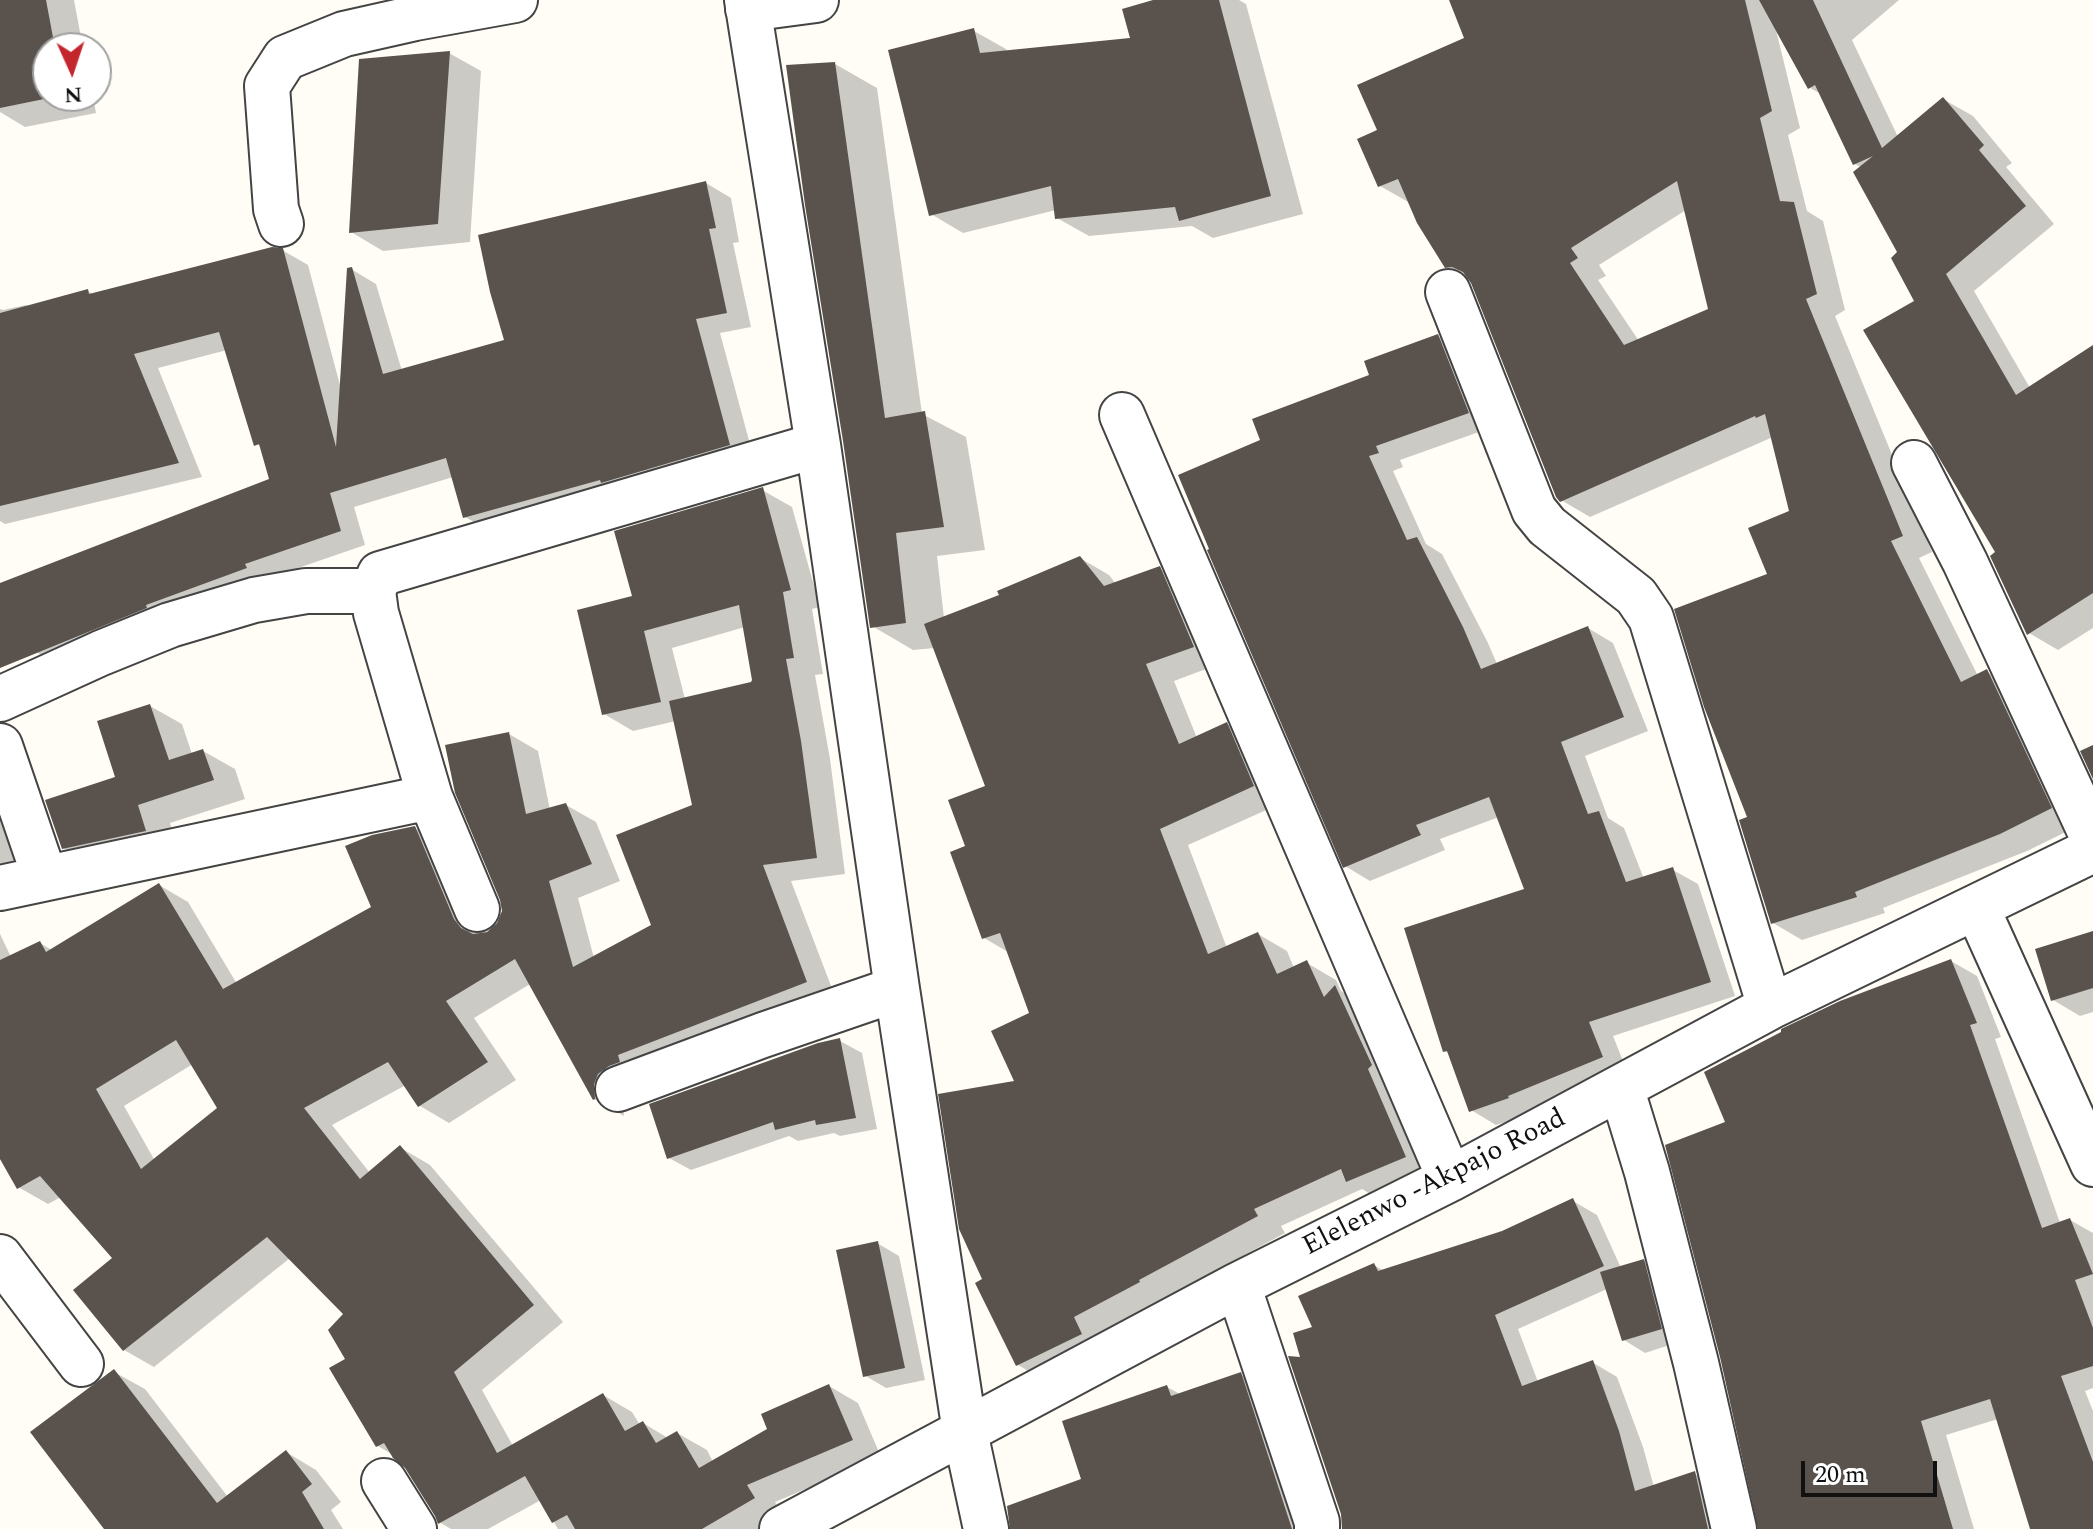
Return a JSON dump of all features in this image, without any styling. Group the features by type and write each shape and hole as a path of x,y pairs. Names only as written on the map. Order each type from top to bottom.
{"street":[{"path":"281,224 276,209 267,86 285,58 344,34 515,0"},
{"path":"816,0 747,5 818,445 965,1432 986,1529"},
{"path":"1448,292 1534,510 1547,526 1636,596 1651,618 1770,1007"},
{"path":"1122,415 1450,1179"},
{"path":"477,909 430,797 376,613 373,591 380,574 818,445"},
{"path":"1914,463 1965,562 2093,838"},
{"path":"0,699 170,625 240,604 306,591 373,591"},
{"path":"0,746 45,878"},
{"path":"0,888 430,797"},
{"name":"Elelenwo -Akpajo Road","path":"782,1529 1238,1285 1450,1179 1770,1007 2093,850"},
{"path":"1977,908 2093,1164"},
{"path":"618,1089 897,989"},
{"path":"1621,1087 1647,1172 1696,1363 1734,1529"},
{"path":"0,1257 81,1364"},
{"path":"1238,1285 1317,1529"},
{"path":"384,1481 414,1529"}],"building":[{"path":"0,0 46,0 52,32 32,32 32,101 0,108"},
{"path":"1153,0 1219,0 1271,196 1179,221 1175,207 1055,219 1051,186 929,216 888,50 974,28 980,53 1130,38 1122,9"},
{"path":"1449,0 1745,0 1772,111 1760,118 1780,201 1794,202 1817,294 1806,299 1903,536 1891,541 1961,682 1987,669 2052,808 2000,834 1855,892 1857,897 1771,924 1739,820 1747,817 1704,707 1674,609 1767,574 1748,528 1789,511 1765,414 1560,502 1471,283 1463,272 1452,267 1445,268 1417,223 1398,179 1378,187 1357,139 1377,130 1357,85 1464,38","holes":["1677,181 1708,309 1624,345 1570,263 1578,258 1571,248"]},
{"path":"1759,0 1813,0 1882,148 1943,97 1984,145 1979,150 2026,206 1946,274 2016,395 2093,345 2093,593 2027,635 1990,556 1995,552 1863,330 1914,301 1891,258 1897,252 1853,172 1873,156 1853,165 1815,85 1808,89"},
{"path":"450,51 438,224 349,233 359,59"},
{"path":"835,62 885,418 925,411 944,527 896,533 906,623 870,628 786,65"},
{"path":"706,181 716,228 709,229 727,313 696,319 730,445 601,483 600,480 463,518 446,458 330,493 341,531 245,564 247,568 146,605 147,608 0,668 0,583 269,479 259,444 254,446 219,332 134,354 179,463 0,506 0,313 88,289 89,294 272,247 283,248 336,447 347,268 352,267 383,374 504,340 478,235"},
{"path":"1438,334 1469,413 1376,446 1379,453 1369,456 1407,540 1417,537 1481,669 1588,626 1624,717 1561,742 1588,814 1599,811 1626,882 1673,867 1711,982 1589,1022 1603,1057 1469,1112 1447,1051 1443,1052 1404,928 1524,889 1489,797 1416,825 1421,835 1343,868 1178,475 1260,440 1252,419 1369,375 1364,361"},
{"path":"763,487 791,590 783,592 794,658 786,659 817,858 763,865 807,982 618,1055 620,1062 598,1074 593,1100 515,959 446,1001 488,1062 418,1107 388,1062 304,1108 360,1179 400,1145 534,1305 454,1372 497,1453 603,1393 625,1431 643,1421 656,1443 677,1431 699,1468 767,1429 761,1414 829,1384 853,1440 747,1485 755,1498 702,1529 575,1529 567,1515 552,1523 525,1476 438,1524 405,1468 393,1458 384,1443 376,1447 329,1368 345,1359 328,1330 343,1314 267,1237 123,1351 73,1290 112,1258 40,1176 17,1189 0,1159 0,960 40,941 46,952 159,883 223,989 371,907 345,846 372,835 415,826 454,919 461,928 473,934 487,932 497,923 502,911 500,900 455,793 445,745 509,732 526,814 566,803 592,864 549,881 573,967 651,925 616,835 692,805 669,701 752,680 739,605 644,631 661,702 602,715 577,610 632,596 614,531","holes":["176,1040 217,1108 141,1169 96,1089"]},
{"path":"1080,556 1104,586 1160,566 1194,647 1146,664 1179,744 1227,722 1254,786 1160,829 1208,954 1258,932 1277,974 1307,960 1324,997 1335,985 1372,1065 1368,1069 1406,1157 1346,1182 1341,1169 1254,1209 1258,1216 1074,1317 1082,1334 1016,1366 975,1283 982,1279 959,1229 938,1094 1014,1081 991,1031 1029,1013 1000,933 982,939 950,852 965,846 948,800 985,786 924,624 999,595 997,591"},
{"path":"150,704 169,760 203,749 214,780 138,805 146,831 62,849 45,800 115,777 97,721"},
{"path":"2093,745 2093,779 2080,751"},
{"path":"2093,931 2093,988 2051,1001 2035,949"},
{"path":"1951,959 1977,1023 1970,1025 2042,1228 2070,1218 2093,1274 2075,1280 2093,1328 2093,1366 2061,1376 2093,1462 2093,1529 2030,1529 1990,1399 1921,1421 1953,1529 1758,1529 1720,1357 1665,1145 1725,1122 1704,1072 1781,1032 1781,1029 1840,1001"},
{"path":"840,1038 856,1118 816,1125 815,1120 775,1130 773,1122 667,1159 649,1104 818,1043"},
{"path":"1573,1198 1604,1266 1495,1315 1522,1386 1593,1360 1619,1431 1635,1491 1695,1471 1708,1529 1342,1529 1341,1514 1288,1356 1300,1357 1293,1333 1312,1327 1298,1296 1374,1263 1378,1271 1502,1231"},
{"path":"878,1241 905,1368 863,1377 836,1250"},
{"path":"1644,1259 1662,1329 1622,1341 1600,1272"},
{"path":"114,1369 217,1503 286,1450 312,1484 302,1492 324,1529 104,1529 30,1432"},
{"path":"1241,1372 1292,1529 1010,1529 1007,1506 1081,1479 1062,1421 1167,1385 1171,1396"}]}
